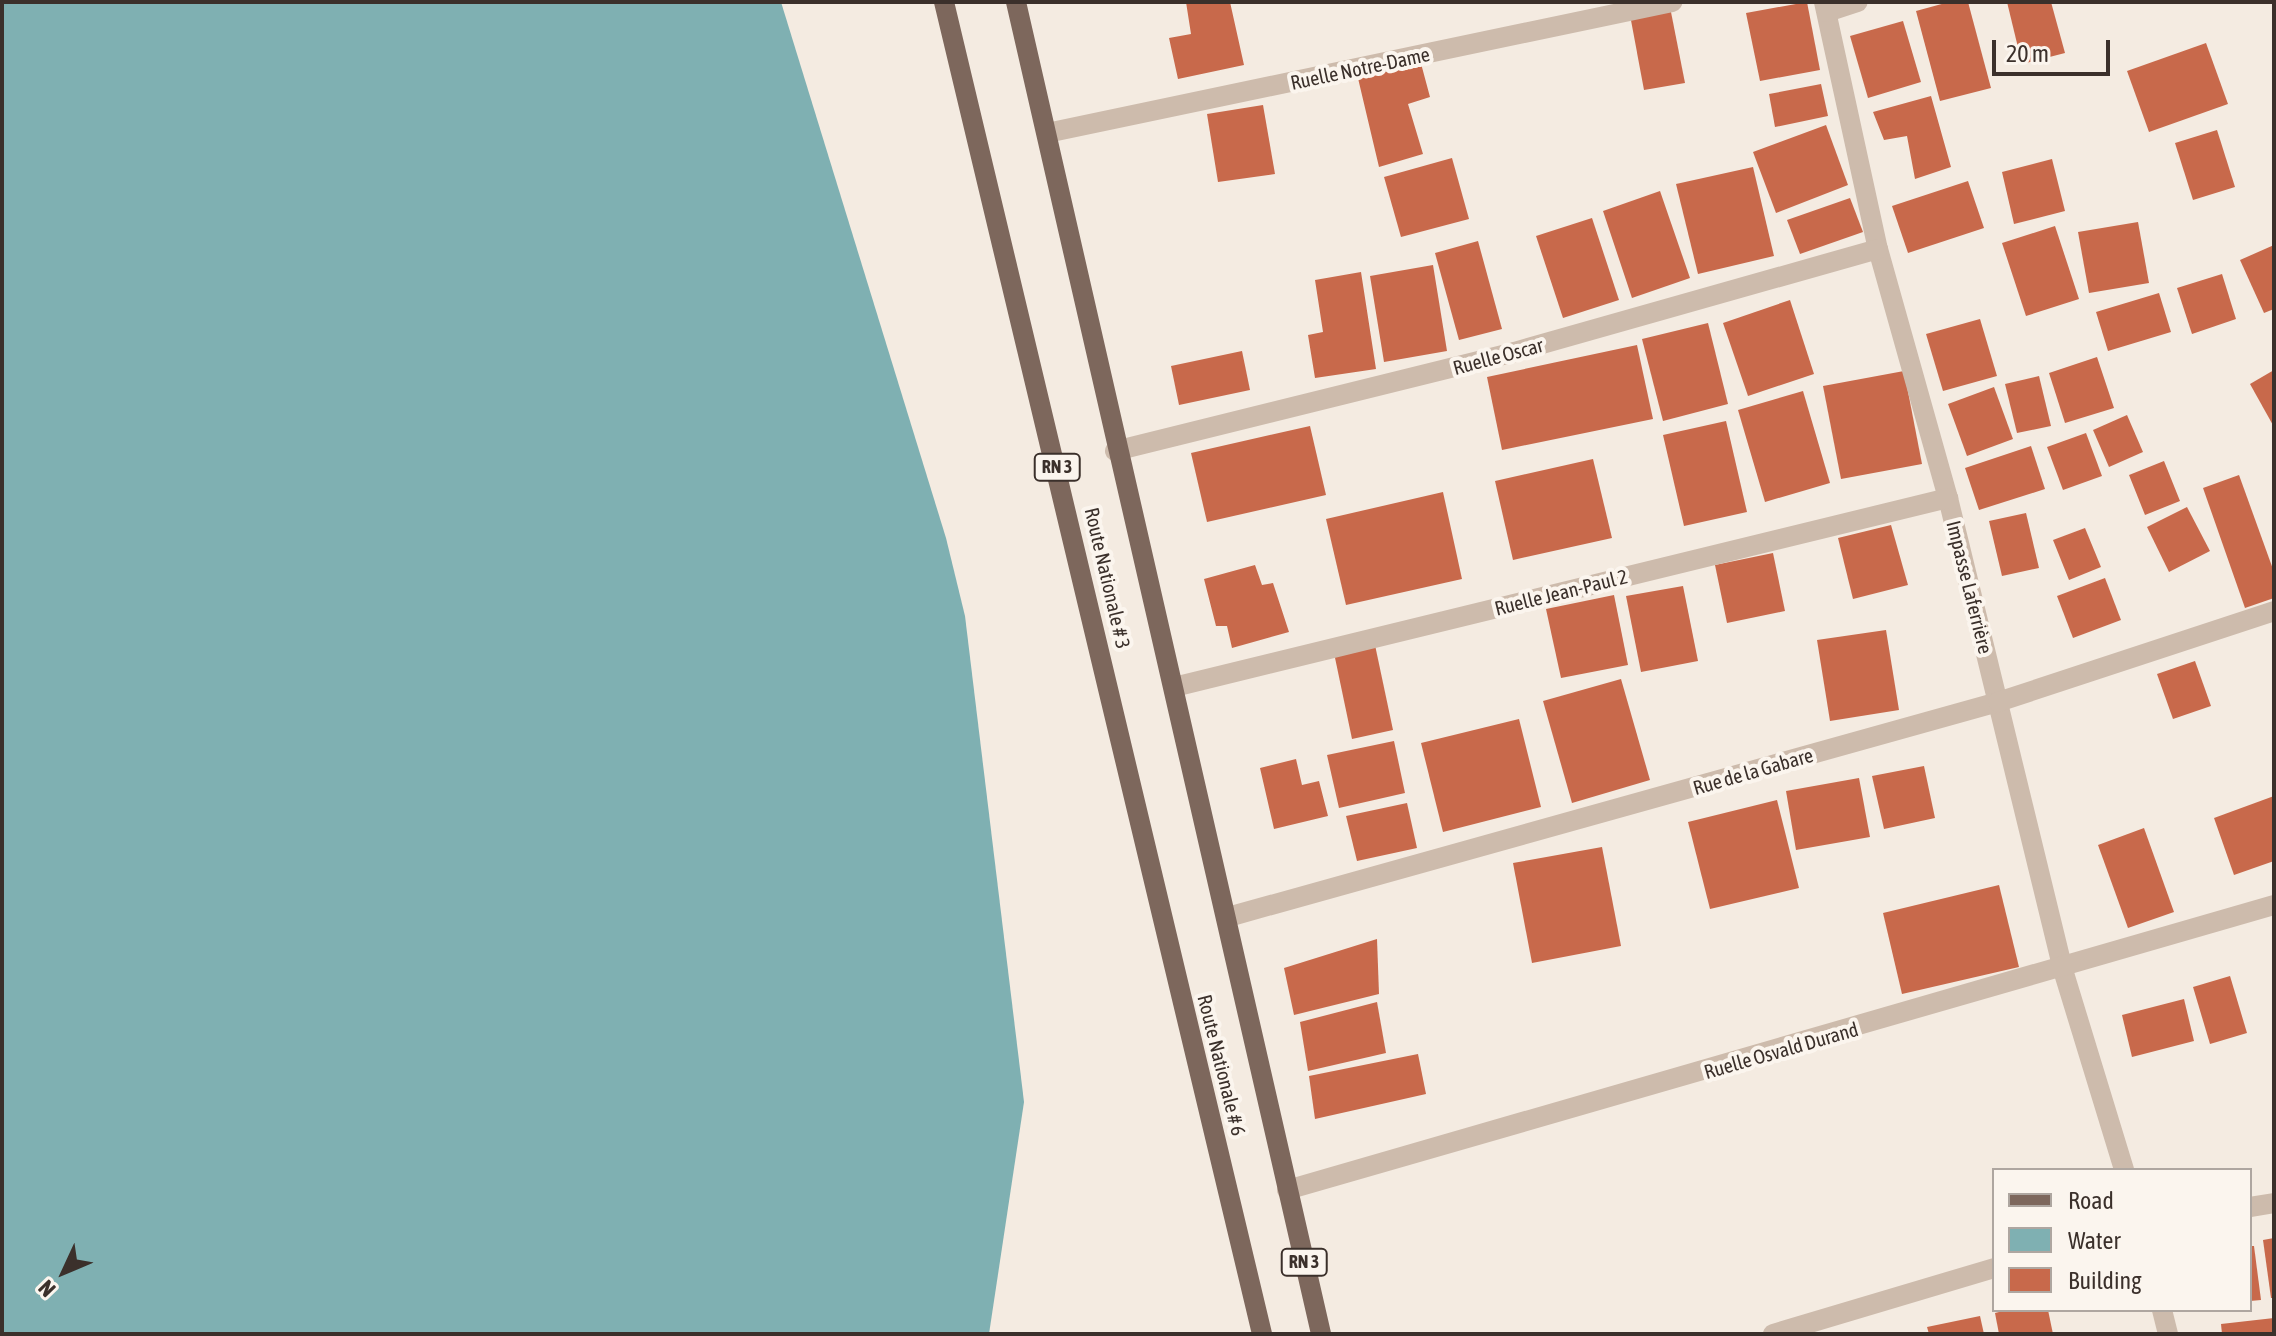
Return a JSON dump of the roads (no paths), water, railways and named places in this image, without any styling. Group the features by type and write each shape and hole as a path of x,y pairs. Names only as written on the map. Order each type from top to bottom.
{"main road":[{"name":"Route Nationale # 3","path":"944,2 1164,933"},
{"name":"Route Nationale # 3","path":"1016,2 1115,451 1228,917"},
{"name":"Route Nationale # 6","path":"1228,917 1287,1190"},
{"name":"Route Nationale # 6","path":"1164,933 1234,1209 1262,1334"},
{"name":"RN 3","path":"1287,1190 1321,1334"}],"street":[{"name":"Ruelle Notre-Dame","path":"1047,133 1672,2"},
{"path":"1826,7 1857,2"},
{"name":"Impasse Laferrière","path":"1826,7 1878,249 1948,498 2063,970 2123,1168"},
{"name":"Ruelle Oscar","path":"1115,451 1514,352 1878,249"},
{"name":"Ruelle Jean-Paul 2","path":"1174,687 1948,498"},
{"name":"Rue de la Gabare","path":"1228,917 1998,702 2274,611"},
{"name":"Ruelle Osvald Durand","path":"1287,1190 2063,970 2274,905"},
{"path":"2252,1207 2274,1203"},
{"path":"1773,1334 1992,1269"},
{"path":"2162,1312 2168,1334"}],"water":[{"path":"2,2 781,2 946,538 965,616 1024,1102 989,1334 2,1334"}]}
